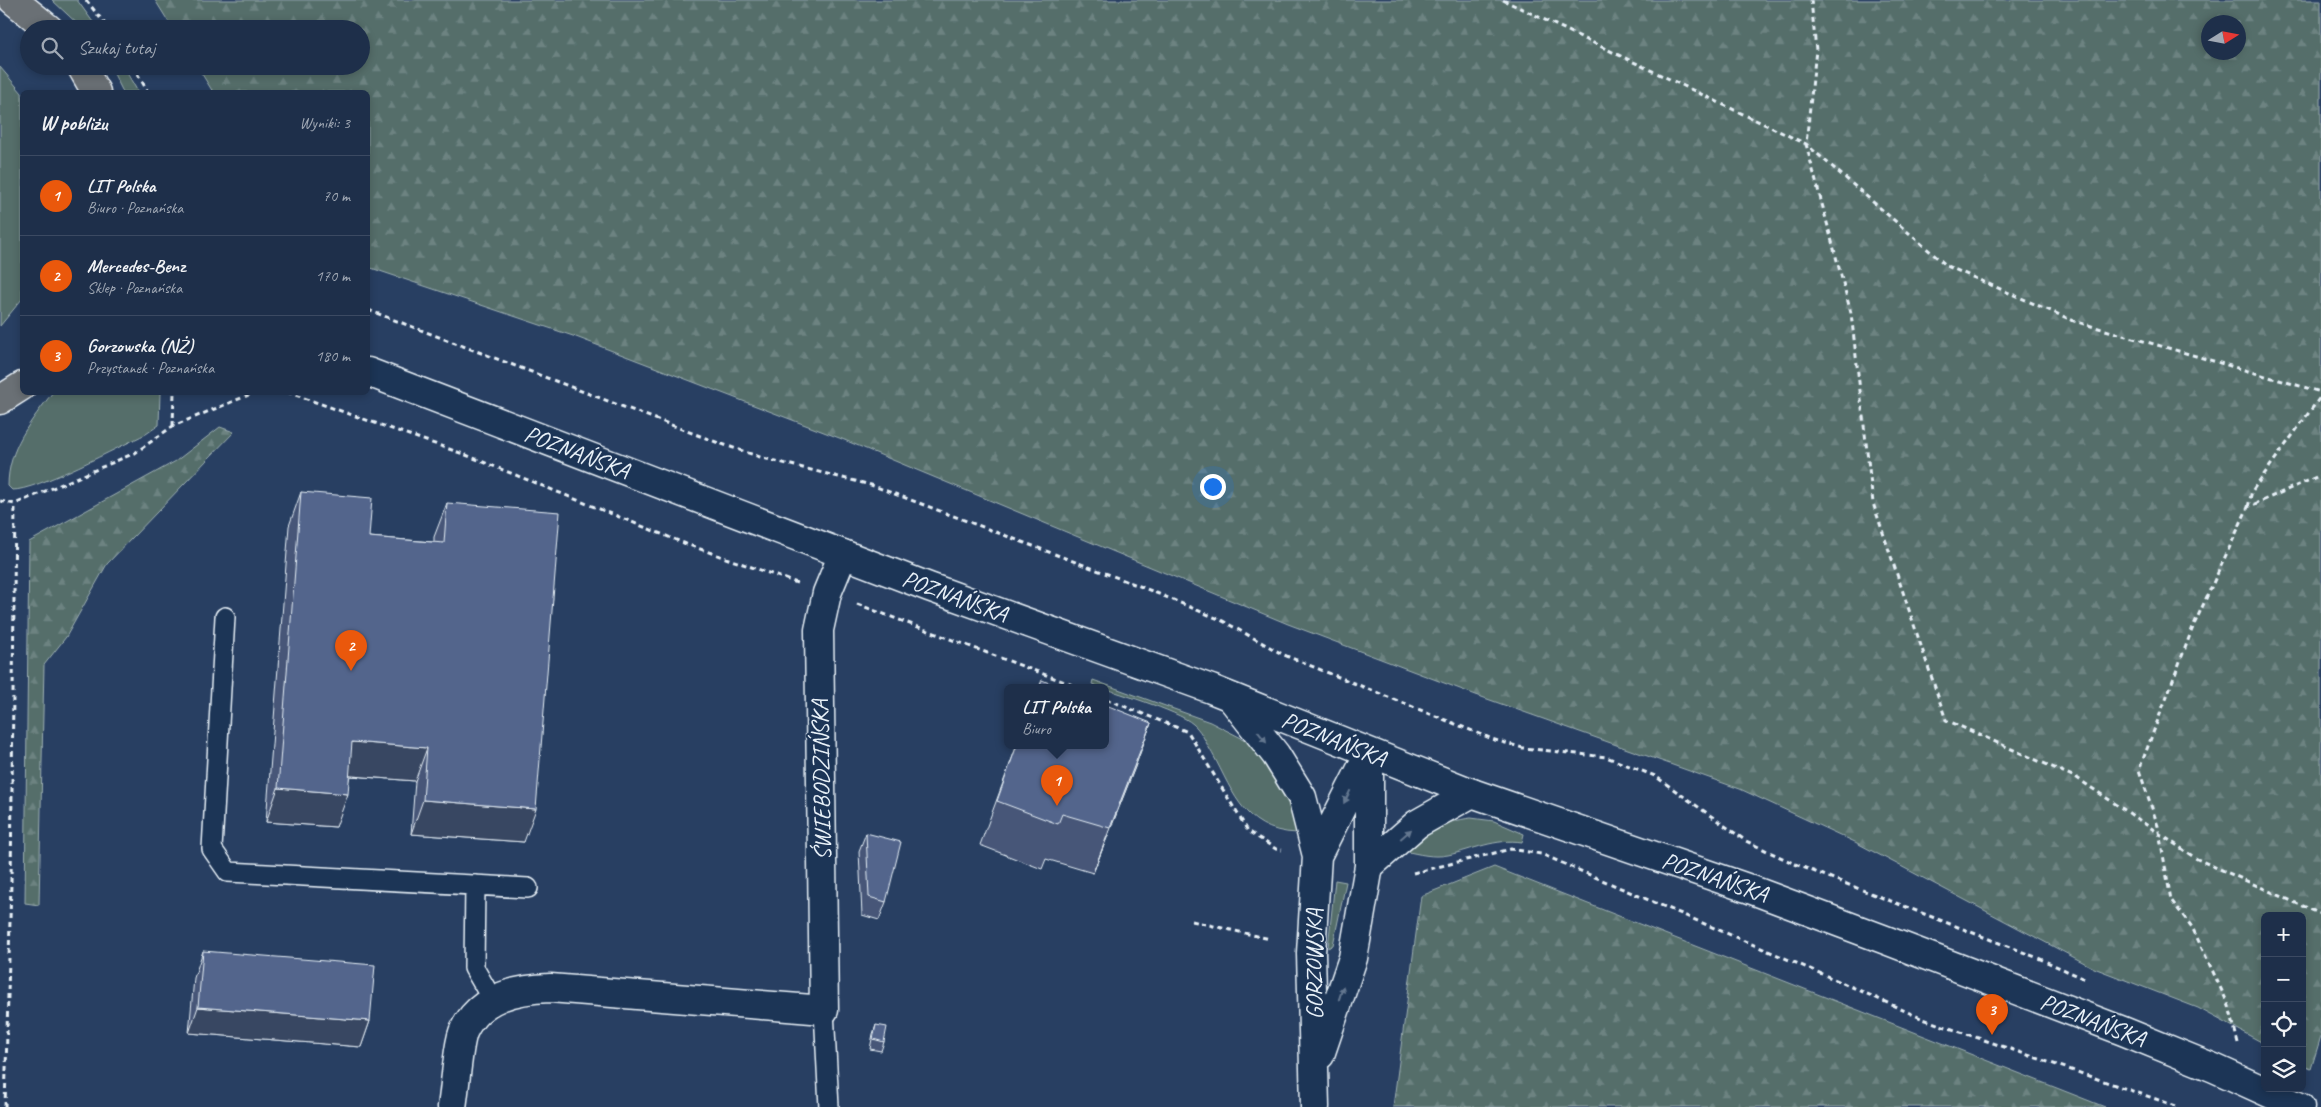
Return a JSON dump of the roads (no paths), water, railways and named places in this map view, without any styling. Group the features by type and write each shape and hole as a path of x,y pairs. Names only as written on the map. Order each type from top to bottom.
{"main road":[{"path":"14,1 38,20"},
{"path":"86,75 95,90"}],"street":[{"name":"POZNAŃSKA","path":"370,373 929,587 1210,689 1369,754 1472,793 1747,888 2123,1031 2214,1068 2300,1107"},
{"name":"ŚWIEBODZIŃSKA","path":"824,1010 820,630 827,593 844,554"},
{"name":"GORZOWSKA","path":"1232,699 1276,755 1302,797 1317,856 1311,953 1315,1107"},
{"name":"GORZOWSKA","path":"1317,856 1369,754"},
{"name":"GORZOWSKA","path":"1314,1073 1353,958 1369,866 1369,754"},
{"path":"1369,866 1417,824 1472,793"},
{"path":"452,1107 463,1031 478,1009 524,989 550,988 824,1010"}],"lane":[{"path":"225,617 212,849 228,872 528,888"},
{"path":"475,885 474,968 493,1001"},
{"name":"ŚWIEBODZIŃSKA","path":"824,1010 829,1107"}],"place":[{"name":"Mercedes-Benz","path":"351,671"},
{"name":"LIT Polska","path":"1057,806"},
{"name":"Gorzowska (NŻ)","path":"1992,1035"}]}
